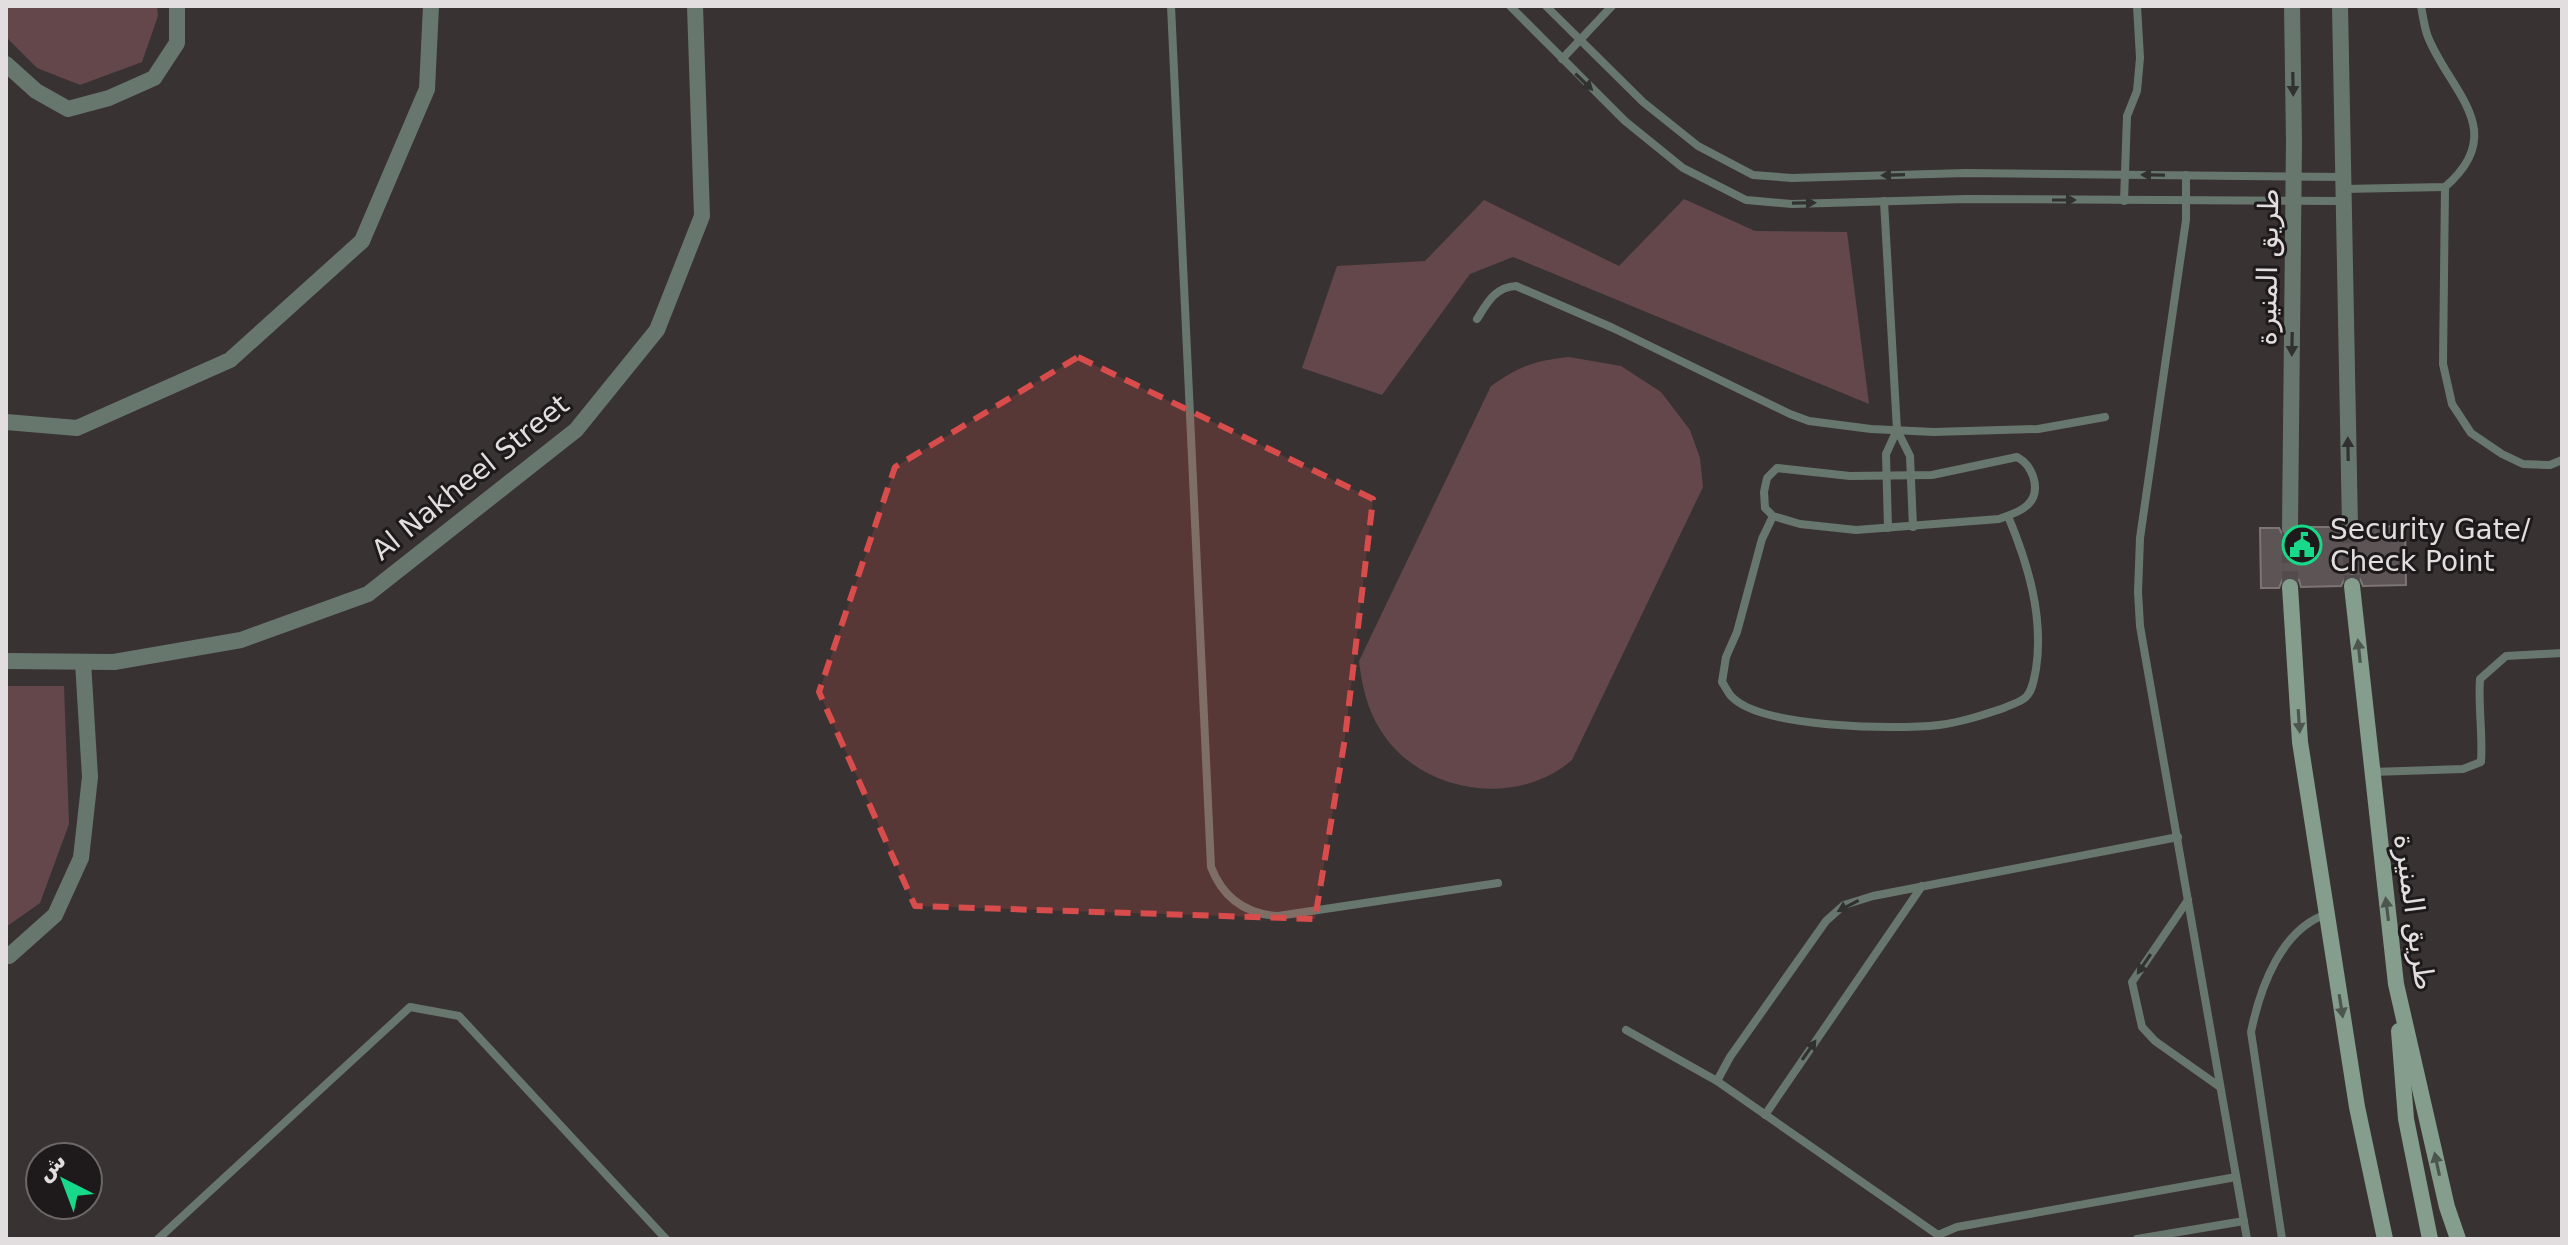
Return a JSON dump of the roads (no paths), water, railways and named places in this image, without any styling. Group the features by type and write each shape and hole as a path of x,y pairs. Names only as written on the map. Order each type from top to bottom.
{"main road":[{"name":"طريق المنيرة","path":"2352,586 2396,984 2447,1207 2458,1239"},
{"path":"2290,587 2300,742 2357,1107 2385,1239"},
{"path":"2396,984 2406,1119 2430,1239"}],"street":[{"path":"6,64 36,91 68,109 109,98 154,78 177,43 177,6"},
{"path":"6,422 77,428 230,360 362,241 427,89 431,6"},
{"name":"Al Nakheel Street","path":"6,661 114,662 241,640 368,594 576,430 657,330 702,216 695,6"},
{"name":"طريق المنيرة","path":"2290,528 2294,202 2292,6"},
{"path":"2340,6 2350,527"},
{"path":"6,956 55,915 81,858 90,777 83,662"}],"lane":[{"path":"1171,6 1211,867 1217,881 1234,902 1249,911 1278,916 1498,883"},
{"path":"1510,6 1625,121 1683,168 1724,191 1746,200 1766,203 2294,202 2343,189 2445,187 2458,176 2467,160 2474,145 2474,126 2468,105 2428,36 2421,6"},
{"path":"1546,6 1643,102 1698,146 1753,175 1792,178 1966,173 2294,176 2343,189"},
{"path":"1562,59 1612,6"},
{"path":"2124,201 2127,116 2137,91 2140,58 2137,6"},
{"path":"2186,175 2184,235 2140,538 2138,592 2140,626 2247,1239"},
{"path":"2445,187 2443,364 2452,404 2471,433 2484,445 2523,464 2550,465 2562,460"},
{"path":"1884,201 1897,430 1910,456 1913,527"},
{"path":"1477,319 1496,292 1516,286 1613,328 1790,414 1837,425 1897,430 2038,429 2105,417"},
{"path":"1888,528 1886,454 1897,430"},
{"path":"2017,457 2025,461 2031,471 2035,495 2031,504 2020,512 1999,519 1856,530 1800,524 1773,516 1765,508 1767,478 1777,468 1850,476 1911,476 1932,475 2017,457"},
{"path":"1773,516 1762,539 1737,632 1726,657 1722,682 1732,698 1755,710 1791,719 1838,725 1912,727 1942,724 1989,713 2025,698 2034,683 2039,647 2035,597 2008,516"},
{"path":"2371,772 2463,769 2481,762 2480,679 2506,656 2562,653"},
{"path":"1717,1081 1730,1057 1826,921 1844,905 1922,886 2178,837"},
{"path":"1765,1115 1922,886"},
{"path":"2188,899 2132,982 2142,1027 2155,1041 2220,1087"},
{"path":"2282,1239 2251,1032 2256,1005 2284,948 2299,928 2327,914"},
{"path":"158,1239 410,1007 459,1016 666,1239"},
{"path":"1626,1030 1717,1081 1938,1237 1957,1227 2236,1177"},
{"path":"2137,1239 2244,1221"}],"tunnel":[{"path":"2350,527 2352,586"},
{"path":"2290,528 2290,587"}],"place":[{"name":"Security Gate/ Check Point","path":"2302,545"}]}
